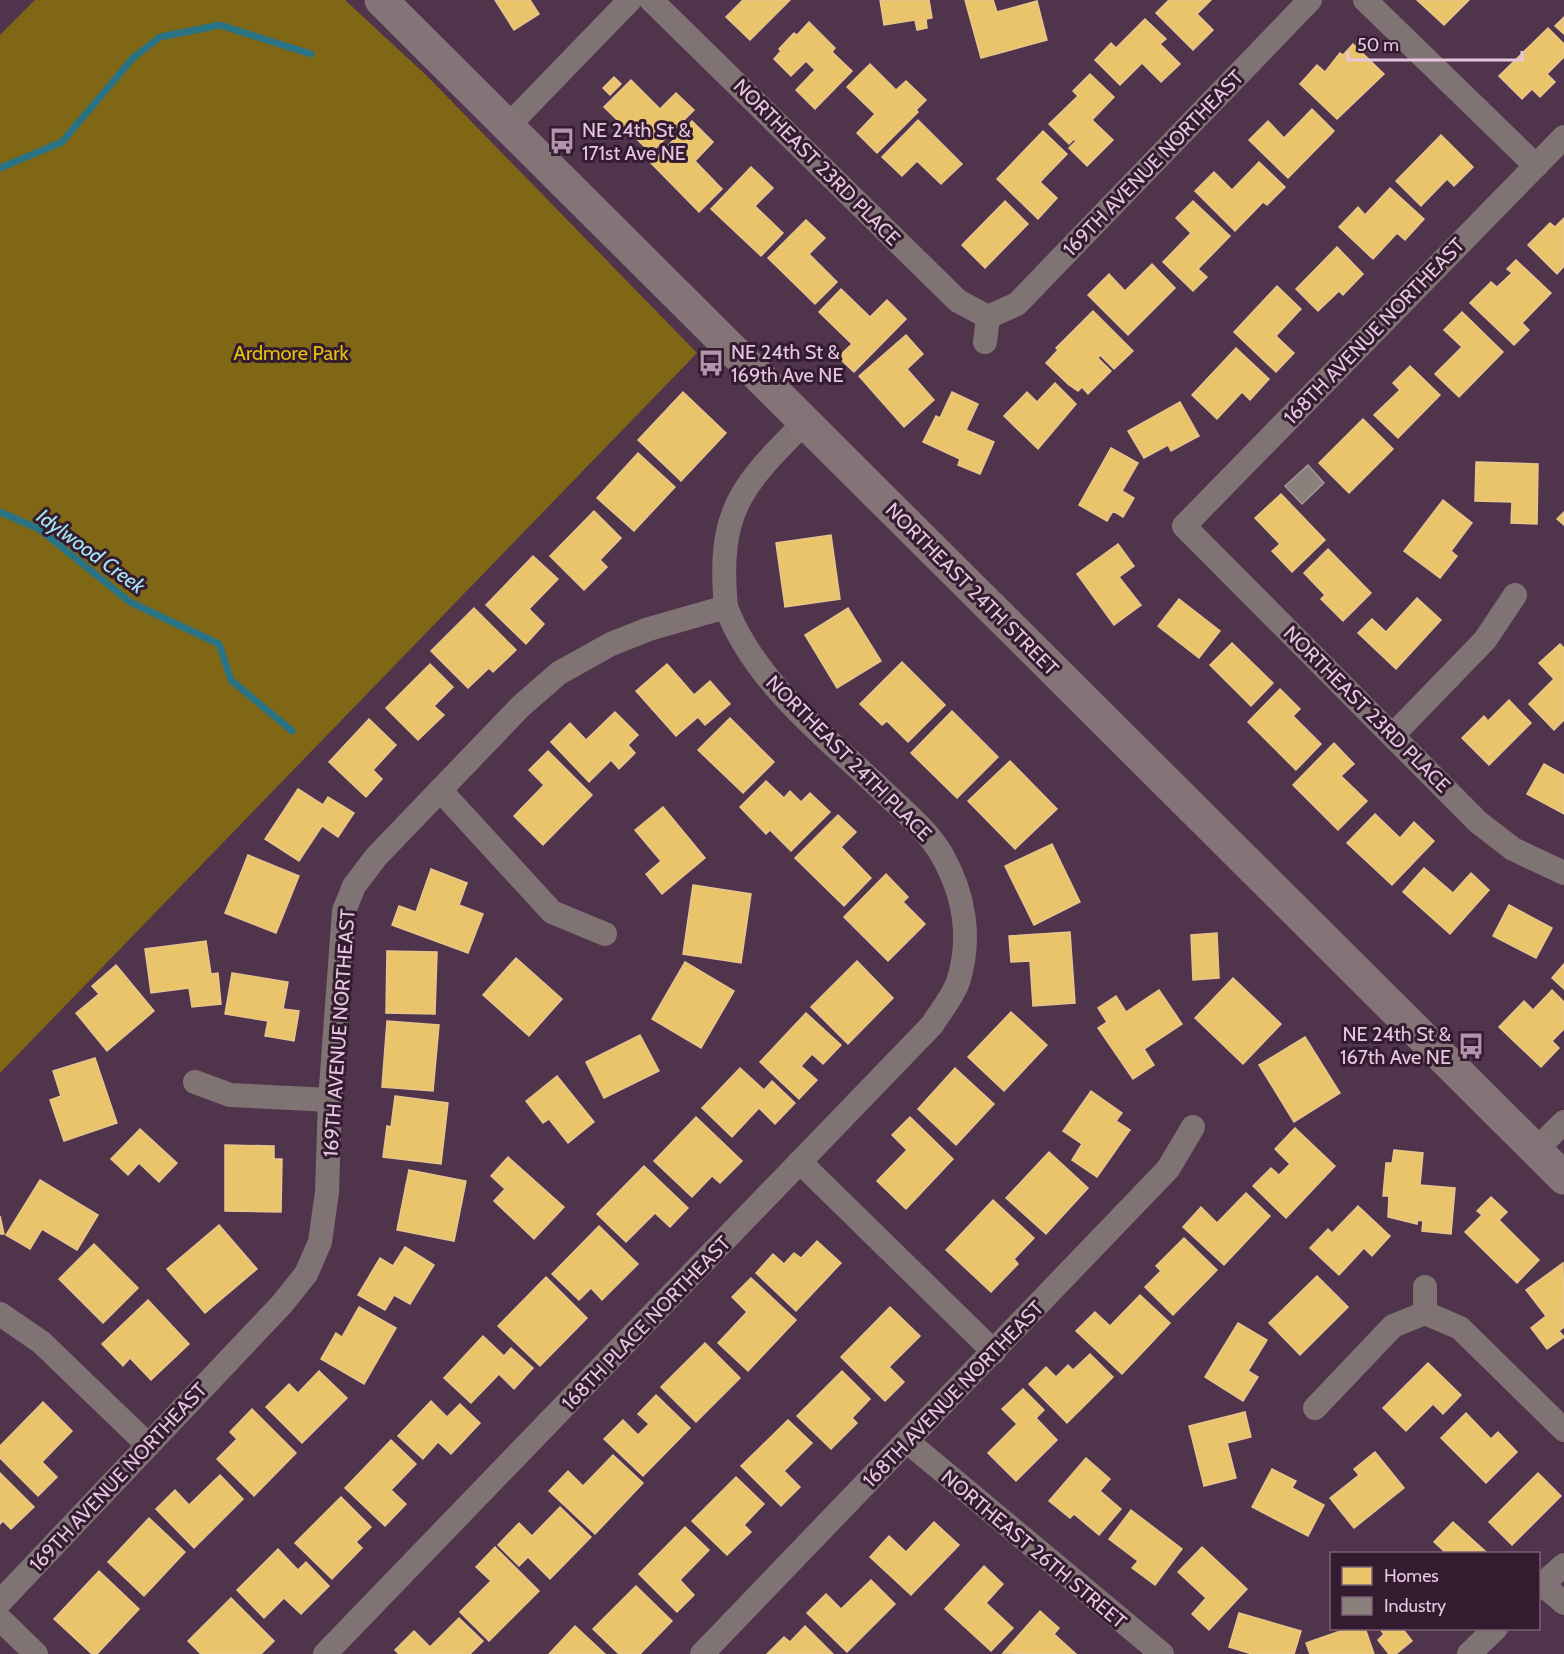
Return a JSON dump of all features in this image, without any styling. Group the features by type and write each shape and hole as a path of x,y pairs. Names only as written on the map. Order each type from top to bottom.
{"main road":[{"name":"NORTHEAST 24TH STREET","path":"381,0 1564,1178"}],"street":[{"path":"508,126 630,0"},
{"name":"NORTHEAST 23RD PLACE","path":"651,0 957,301 988,317"},
{"name":"169TH AVENUE NORTHEAST","path":"988,317 1017,304 1310,0"},
{"path":"1365,0 1536,166"},
{"name":"168TH AVENUE NORTHEAST","path":"1184,526 1564,137"},
{"path":"985,342 988,317"},
{"path":"726,607 725,551 732,515 741,493 755,472 805,422"},
{"name":"NORTHEAST 23RD PLACE","path":"1184,526 1478,822 1513,849 1564,873"},
{"path":"1393,735 1485,640 1515,595"},
{"name":"169TH AVENUE NORTHEAST","path":"0,1602 282,1304 306,1274 320,1242 327,1192 330,1100 345,911 354,886 376,858 440,790 521,706 559,673 611,644 649,629 726,607"},
{"name":"NORTHEAST 24TH PLACE","path":"726,607 741,641 759,667 785,696 918,824 942,854 958,891 966,921 965,952 957,984"},
{"path":"440,790 552,912 605,934"},
{"name":"168TH PLACE NORTHEAST","path":"326,1654 801,1163 932,1024 957,984"},
{"path":"195,1082 230,1095 330,1100"},
{"path":"1536,1150 1564,1122"},
{"name":"168TH AVENUE NORTHEAST","path":"702,1654 1168,1169 1193,1127"},
{"path":"801,1163 994,1352"},
{"path":"1425,1287 1425,1313"},
{"path":"1314,1408 1393,1326 1425,1313 1460,1328 1564,1430"},
{"path":"0,1314 41,1342 148,1445"},
{"name":"NORTHEAST 26TH STREET","path":"908,1442 1162,1654"},
{"path":"1564,1565 1540,1586 1564,1603"},
{"path":"0,1619 36,1654"},
{"path":"1469,1654 1495,1630"}],"green space":[{"name":"Ardmore Park","path":"35,0 345,0 427,76 697,353 0,1073 0,35"}],"building: Homes":[{"path":"495,0 530,0 539,14 514,30"},
{"path":"743,0 790,0 750,40 726,17"},
{"path":"880,0 929,0 932,18 926,19 927,28 917,30 915,20 884,25"},
{"path":"965,0 993,0 997,12 1037,1 1047,40 981,58"},
{"path":"1169,0 1211,0 1197,14 1213,30 1193,50 1156,13"},
{"path":"1417,0 1469,0 1444,25"},
{"path":"1564,17 1564,34 1555,26"},
{"path":"1145,19 1166,39 1160,44 1180,64 1161,82 1142,63 1120,85 1095,60 1111,43 1116,48"},
{"path":"809,22 835,48 832,52 852,71 815,109 796,90 815,70 806,61 791,76 774,59 781,51 779,49 794,33 797,35"},
{"path":"1548,28 1564,44 1564,57 1547,74 1555,82 1540,97 1532,89 1522,99 1499,76"},
{"path":"1353,44 1384,74 1337,119 1300,84 1317,65 1325,72 1340,53 1343,55"},
{"path":"870,64 896,90 906,81 926,100 916,110 918,112 877,153 857,133 875,114 847,87"},
{"path":"1090,74 1114,97 1092,120 1113,140 1087,166 1069,148 1076,141 1074,139 1069,144 1049,124 1078,96 1073,91"},
{"path":"614,77 621,84 610,95 603,88"},
{"path":"631,80 660,109 676,93 694,110 651,153 604,107"},
{"path":"1312,109 1334,131 1288,178 1249,140 1268,121 1284,138"},
{"path":"918,120 962,164 941,184 917,161 902,176 882,157"},
{"path":"692,121 713,142 695,161 722,189 699,212 651,163"},
{"path":"1043,131 1067,154 1040,182 1057,198 1038,219 997,179"},
{"path":"1441,135 1473,167 1454,186 1447,179 1421,206 1396,181"},
{"path":"1259,162 1285,187 1267,205 1263,202 1235,231 1195,191 1214,172 1232,190"},
{"path":"751,167 773,188 755,206 783,233 761,256 711,209"},
{"path":"1390,188 1424,219 1405,240 1397,233 1373,259 1339,227 1358,207 1365,215"},
{"path":"1005,201 1028,224 985,268 962,245"},
{"path":"1193,201 1230,236 1198,269 1207,277 1193,291 1163,262 1191,233 1176,218"},
{"path":"1564,218 1564,266 1557,274 1528,245 1550,223 1555,227"},
{"path":"806,220 825,238 809,254 837,282 815,304 768,258"},
{"path":"1337,247 1363,274 1343,295 1339,291 1318,311 1296,289"},
{"path":"1516,260 1551,293 1522,323 1529,330 1514,345 1470,303 1491,282 1497,287 1512,273 1507,269"},
{"path":"1152,264 1175,288 1128,335 1088,295 1109,274 1125,291"},
{"path":"1277,286 1301,309 1276,336 1294,353 1276,372 1234,332"},
{"path":"841,289 870,317 887,300 906,319 854,372 838,357 852,344 819,312"},
{"path":"1093,311 1133,351 1114,369 1100,355 1098,358 1111,371 1088,394 1082,387 1078,391 1069,385 1046,363 1058,350 1056,348"},
{"path":"1462,312 1503,352 1459,397 1435,374 1462,347 1444,330"},
{"path":"906,335 923,354 907,369 934,400 904,427 859,376"},
{"path":"1236,348 1269,379 1250,400 1242,392 1217,419 1192,395"},
{"path":"1410,366 1440,395 1398,438 1374,415 1400,390 1393,383"},
{"path":"1055,383 1076,404 1038,449 1004,416 1027,392 1037,402"},
{"path":"683,392 726,433 681,481 638,440"},
{"path":"952,392 978,404 966,430 994,442 980,474 958,465 960,459 923,442 936,416 940,418"},
{"path":"1180,402 1199,436 1171,451 1168,445 1144,458 1128,431"},
{"path":"1363,419 1393,449 1349,493 1319,463"},
{"path":"1111,448 1138,463 1122,491 1134,498 1123,517 1113,511 1107,521 1079,505"},
{"path":"638,453 675,487 634,531 597,498"},
{"path":"1476,462 1538,464 1537,524 1511,523 1512,502 1475,501"},
{"path":"1281,494 1325,540 1292,572 1272,551 1280,544 1255,518"},
{"path":"1443,500 1472,523 1451,551 1457,556 1440,578 1404,551"},
{"path":"594,511 621,538 600,560 607,567 584,590 550,556"},
{"path":"1564,512 1564,525 1557,519"},
{"path":"831,535 840,599 785,607 776,543"},
{"path":"1118,544 1134,566 1119,577 1141,605 1114,625 1077,574"},
{"path":"1328,549 1371,593 1343,621 1321,599 1325,595 1304,573"},
{"path":"533,556 558,579 529,609 544,624 526,644 486,605"},
{"path":"1417,598 1441,620 1396,669 1358,633 1372,619 1386,632"},
{"path":"1179,599 1220,631 1199,658 1158,626"},
{"path":"474,608 516,650 493,672 489,668 468,688 431,651"},
{"path":"848,608 881,661 837,688 805,635"},
{"path":"1232,643 1273,683 1251,706 1210,665"},
{"path":"1560,644 1564,648 1564,720 1554,730 1529,704 1554,679 1539,663"},
{"path":"902,662 945,705 908,742 887,721 882,725 860,704"},
{"path":"430,664 453,687 434,706 444,715 418,740 386,708"},
{"path":"667,664 694,695 710,681 730,704 705,725 698,717 676,736 636,691"},
{"path":"1280,689 1300,709 1293,716 1321,744 1296,770 1248,722"},
{"path":"1509,700 1531,723 1489,765 1462,738 1484,716 1488,721"},
{"path":"952,711 998,757 957,798 911,753"},
{"path":"615,712 638,735 628,745 635,753 619,769 611,760 589,782 551,742 570,723 586,740"},
{"path":"730,718 774,762 743,793 698,750"},
{"path":"369,719 396,745 373,770 382,779 366,797 329,762"},
{"path":"1334,743 1354,764 1341,776 1367,801 1338,830 1293,785"},
{"path":"548,751 592,795 543,845 514,816 544,785 529,770"},
{"path":"1010,761 1057,809 1015,849 968,801"},
{"path":"1544,764 1564,775 1564,814 1527,794"},
{"path":"766,781 784,798 790,791 801,802 810,793 830,812 791,851 770,830 766,834 740,807"},
{"path":"298,789 323,805 328,797 354,813 338,837 322,826 299,861 265,839"},
{"path":"663,807 705,858 662,894 646,874 661,861 635,830"},
{"path":"1375,814 1400,838 1414,822 1434,841 1392,885 1347,843"},
{"path":"838,815 856,832 841,847 871,878 844,906 795,858"},
{"path":"1052,844 1080,902 1034,925 1005,866"},
{"path":"248,855 299,876 276,933 225,913"},
{"path":"1424,868 1453,893 1471,873 1489,890 1450,934 1403,892"},
{"path":"431,869 467,883 459,905 483,914 468,953 392,925 399,906 416,912"},
{"path":"886,874 908,897 903,902 925,924 888,961 844,917"},
{"path":"693,885 751,894 741,963 683,954"},
{"path":"1509,905 1552,928 1536,958 1493,936"},
{"path":"1070,932 1075,1003 1033,1006 1030,961 1011,962 1009,936"},
{"path":"1217,933 1219,978 1193,980 1191,935"},
{"path":"206,941 211,974 218,973 221,1004 192,1007 189,988 151,993 145,949"},
{"path":"387,951 437,952 435,1014 386,1013"},
{"path":"516,958 562,999 529,1036 483,995"},
{"path":"857,961 893,998 848,1044 811,1007"},
{"path":"685,962 734,991 701,1048 652,1019"},
{"path":"1564,964 1564,989 1552,978"},
{"path":"116,965 154,1011 107,1051 76,1013 99,994 92,986"},
{"path":"232,973 288,982 283,1009 299,1011 294,1041 265,1036 268,1021 225,1014"},
{"path":"1233,978 1281,1024 1243,1064 1195,1018"},
{"path":"1159,990 1182,1024 1144,1049 1154,1065 1133,1079 1098,1028 1107,1022 1098,1008 1116,996 1126,1012"},
{"path":"1552,990 1564,1002 1564,1029 1552,1041 1559,1048 1541,1067 1499,1027 1524,1001 1533,1010"},
{"path":"1011,1012 1047,1045 1004,1091 968,1057"},
{"path":"806,1013 841,1045 823,1064 812,1054 801,1066 817,1080 799,1099 760,1062"},
{"path":"387,1021 439,1025 433,1091 382,1087"},
{"path":"640,1035 659,1071 604,1098 586,1062"},
{"path":"1305,1037 1340,1093 1294,1122 1259,1065"},
{"path":"95,1058 117,1123 64,1141 50,1100 61,1096 53,1071"},
{"path":"740,1068 764,1090 772,1081 795,1103 775,1124 759,1108 732,1137 702,1108"},
{"path":"955,1068 994,1104 956,1145 918,1109"},
{"path":"557,1076 594,1122 568,1143 549,1119 543,1123 526,1101"},
{"path":"1091,1091 1122,1113 1116,1121 1130,1130 1097,1177 1072,1160 1082,1144 1063,1131"},
{"path":"395,1096 448,1103 441,1164 383,1157 387,1126 391,1127"},
{"path":"696,1117 742,1161 720,1183 712,1176 692,1197 654,1161"},
{"path":"910,1117 953,1159 906,1209 877,1181 907,1150 892,1135"},
{"path":"1295,1128 1335,1166 1286,1218 1253,1186 1271,1168 1279,1175 1290,1164 1275,1149"},
{"path":"140,1129 177,1163 159,1182 139,1163 128,1175 111,1159"},
{"path":"225,1145 274,1146 274,1159 282,1159 281,1212 225,1211"},
{"path":"1394,1150 1423,1153 1420,1185 1455,1188 1451,1234 1422,1231 1423,1221 1418,1220 1417,1224 1388,1217 1389,1196 1383,1196 1386,1163 1392,1163"},
{"path":"1049,1152 1088,1188 1046,1234 1006,1198"},
{"path":"508,1157 564,1207 534,1239 494,1201 505,1189 491,1176"},
{"path":"644,1166 688,1208 670,1227 655,1213 626,1242 597,1214"},
{"path":"409,1170 466,1181 454,1241 397,1230"},
{"path":"40,1180 98,1215 77,1250 42,1229 30,1249 6,1235"},
{"path":"1246,1193 1270,1216 1224,1265 1183,1227 1201,1207 1217,1223"},
{"path":"1491,1197 1507,1212 1499,1220 1539,1260 1517,1283 1465,1232 1482,1215 1477,1211"},
{"path":"993,1200 1034,1238 1014,1259 1018,1264 991,1292 946,1250"},
{"path":"1358,1206 1390,1236 1372,1256 1364,1248 1339,1275 1310,1248 1328,1229 1332,1233"},
{"path":"0,1216 4,1234 0,1234"},
{"path":"219,1225 257,1269 205,1313 167,1269"},
{"path":"599,1226 638,1264 602,1300 591,1288 579,1300 552,1274"},
{"path":"1184,1238 1217,1270 1173,1315 1145,1287 1161,1271 1156,1266"},
{"path":"817,1241 841,1263 796,1311 756,1273 773,1254 784,1264 794,1253 801,1258"},
{"path":"94,1244 138,1288 103,1323 59,1279"},
{"path":"405,1247 434,1265 410,1304 394,1295 385,1310 358,1295 380,1258 393,1266"},
{"path":"1563,1263 1564,1327 1559,1331 1564,1337 1547,1349 1531,1328 1546,1316 1526,1290"},
{"path":"1317,1276 1348,1307 1300,1355 1269,1323"},
{"path":"546,1277 587,1318 540,1366 498,1326"},
{"path":"751,1278 796,1320 748,1371 718,1343 747,1312 732,1297"},
{"path":"1140,1295 1170,1323 1122,1374 1076,1331 1095,1312 1110,1326"},
{"path":"148,1300 189,1344 151,1380 130,1358 123,1366 102,1344"},
{"path":"359,1307 396,1328 364,1384 321,1359 336,1333 342,1337"},
{"path":"890,1307 920,1336 889,1367 904,1382 885,1401 841,1357"},
{"path":"1238,1323 1267,1340 1248,1371 1258,1377 1243,1401 1205,1377"},
{"path":"483,1336 504,1356 511,1348 533,1368 514,1389 499,1374 471,1403 444,1378"},
{"path":"705,1343 740,1378 696,1422 661,1387"},
{"path":"1090,1354 1113,1377 1067,1423 1029,1384 1046,1367 1056,1377 1068,1365 1073,1370"},
{"path":"1428,1363 1461,1395 1443,1414 1433,1404 1406,1431 1383,1408"},
{"path":"319,1371 347,1398 302,1443 266,1407 289,1384 298,1393"},
{"path":"842,1371 870,1399 852,1418 857,1423 831,1449 797,1416"},
{"path":"1023,1389 1044,1410 1036,1418 1057,1440 1016,1481 988,1453 1017,1424 1002,1409"},
{"path":"656,1395 690,1428 643,1476 604,1439 623,1420 638,1435 649,1424 638,1414"},
{"path":"431,1401 447,1417 460,1404 480,1423 451,1454 438,1442 423,1459 398,1436"},
{"path":"43,1402 72,1431 42,1462 57,1477 38,1496 0,1458 0,1446"},
{"path":"252,1409 296,1453 254,1496 217,1459 237,1439 230,1432"},
{"path":"1245,1412 1251,1437 1227,1443 1236,1478 1204,1486 1189,1426"},
{"path":"1466,1413 1491,1439 1498,1432 1517,1452 1486,1483 1441,1438"},
{"path":"788,1420 812,1443 784,1471 800,1487 781,1506 741,1466"},
{"path":"391,1440 416,1464 391,1490 406,1504 385,1526 345,1488"},
{"path":"1375,1452 1404,1488 1354,1528 1330,1498 1359,1475 1354,1469"},
{"path":"613,1455 643,1483 595,1534 549,1491 568,1471 583,1486"},
{"path":"1086,1458 1110,1479 1100,1491 1121,1509 1099,1535 1074,1514 1070,1518 1049,1501"},
{"path":"1272,1469 1296,1481 1292,1488 1324,1505 1308,1536 1252,1507"},
{"path":"0,1473 34,1507 11,1529 3,1521 0,1524"},
{"path":"1538,1473 1561,1496 1512,1545 1489,1522"},
{"path":"220,1475 243,1499 194,1548 156,1509 175,1490 189,1505"},
{"path":"736,1477 764,1504 744,1525 751,1532 727,1555 692,1521"},
{"path":"341,1497 371,1527 356,1542 362,1548 332,1579 295,1543"},
{"path":"560,1507 591,1537 550,1579 528,1557 519,1566 498,1545 519,1523 532,1536"},
{"path":"1131,1510 1182,1549 1155,1585 1132,1568 1138,1561 1109,1539"},
{"path":"149,1518 185,1552 144,1596 108,1562"},
{"path":"934,1522 959,1545 911,1595 870,1557 889,1536 906,1552"},
{"path":"1453,1522 1486,1552 1443,1552 1434,1542"},
{"path":"685,1527 709,1550 680,1580 694,1595 677,1612 639,1574"},
{"path":"495,1547 539,1591 489,1641 460,1612 491,1581 476,1567"},
{"path":"1202,1547 1247,1589 1209,1630 1192,1614 1206,1598 1178,1572"},
{"path":"278,1549 298,1570 306,1562 329,1586 301,1614 284,1598 264,1618 237,1590"},
{"path":"984,1566 1003,1584 986,1603 1013,1628 991,1651 945,1609"},
{"path":"99,1571 139,1609 97,1654 92,1654 54,1619"},
{"path":"871,1580 895,1604 847,1652 807,1613 826,1594 841,1609"},
{"path":"636,1586 672,1621 640,1654 619,1654 593,1629"},
{"path":"231,1598 274,1641 261,1654 201,1654 188,1641"},
{"path":"1040,1611 1059,1628 1054,1634 1076,1654 1003,1653"},
{"path":"1239,1613 1301,1631 1294,1654 1252,1654 1229,1647"},
{"path":"459,1618 483,1641 470,1654 399,1654 395,1650 414,1631 430,1647"},
{"path":"575,1626 605,1654 549,1654"},
{"path":"805,1626 833,1654 767,1654 784,1637 790,1642"},
{"path":"1343,1630 1366,1630 1374,1654 1310,1654 1306,1643"},
{"path":"1381,1630 1404,1630 1412,1641 1396,1654 1389,1654 1378,1640 1384,1634"}],"building: Industry":[{"path":"1308,465 1324,483 1302,504 1285,486"}],"waterway":[{"path":"0,168 62,142 133,58 160,37 220,25 311,54"},
{"name":"Idylwood Creek","path":"0,512 39,529 130,602 219,644 231,680 292,731"}],"place":[{"name":"NE 24th St & 171st Ave NE","path":"562,141"},
{"name":"NE 24th St & 169th Ave NE","path":"711,363"},
{"name":"NE 24th St & 167th Ave NE","path":"1471,1046"}]}
